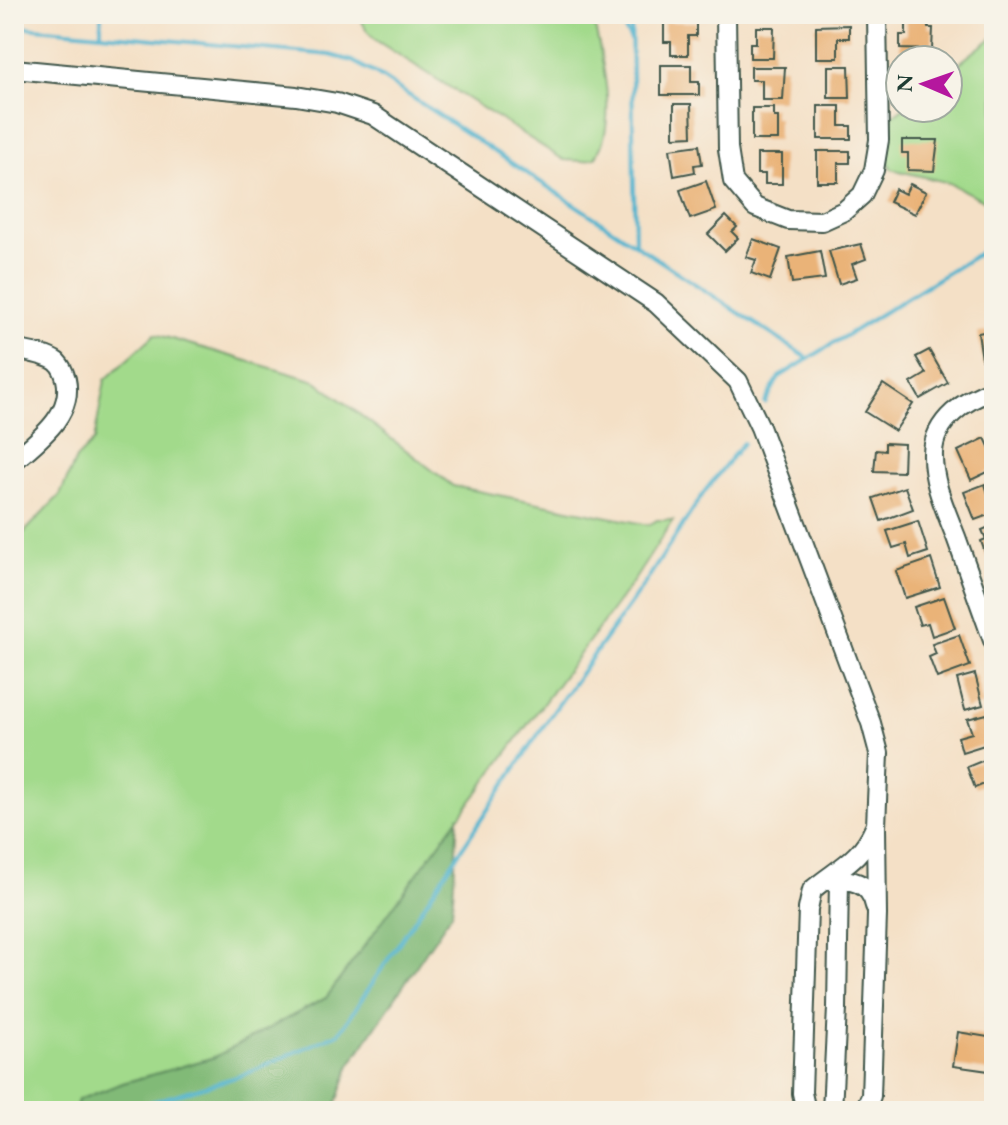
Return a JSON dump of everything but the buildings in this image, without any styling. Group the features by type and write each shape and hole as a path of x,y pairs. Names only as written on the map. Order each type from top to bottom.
{"street":[{"path":"726,14 728,149 733,181 755,207 788,220 822,221 844,211 862,195 874,170 879,140 877,14"},
{"path":"14,69 296,96 337,103 373,115 656,303 738,381 760,427 871,723 879,753 871,1096 864,1111"},
{"path":"14,349 53,360 61,366 67,390 64,409 59,416 14,461"},
{"path":"994,390 974,397 955,410 941,429 933,451 936,482 994,643"},
{"path":"806,1111 802,1093 808,909 812,890 832,880 847,867 869,842 876,826"},
{"path":"832,880 861,883 873,894 877,915"},
{"path":"832,880 837,1008 832,1111"}],"green space":[{"path":"358,14 592,14 607,107 602,143 595,158 564,160 377,41 367,31"},
{"path":"994,36 994,200 989,203 949,183 891,169 885,150 886,124 964,124 964,59"},
{"path":"155,334 316,381 453,486 649,525 657,520 673,520 635,579 326,998 215,1057 123,1083 78,1100 75,1111 14,1111 14,543 60,495 76,459 94,441 105,380"},
{"path":"458,818 452,913 350,1065 334,1111 75,1111 78,1100 123,1083 215,1057 326,998"}],"waterway":[{"path":"101,14 101,34"},
{"path":"616,14 631,40"},
{"path":"631,14 635,244"},
{"path":"14,26 330,55 352,61 378,75 809,359"},
{"path":"765,403 779,377 994,244"},
{"path":"122,1111 243,1075 339,1033 551,715 645,583 705,491 743,443"}]}
